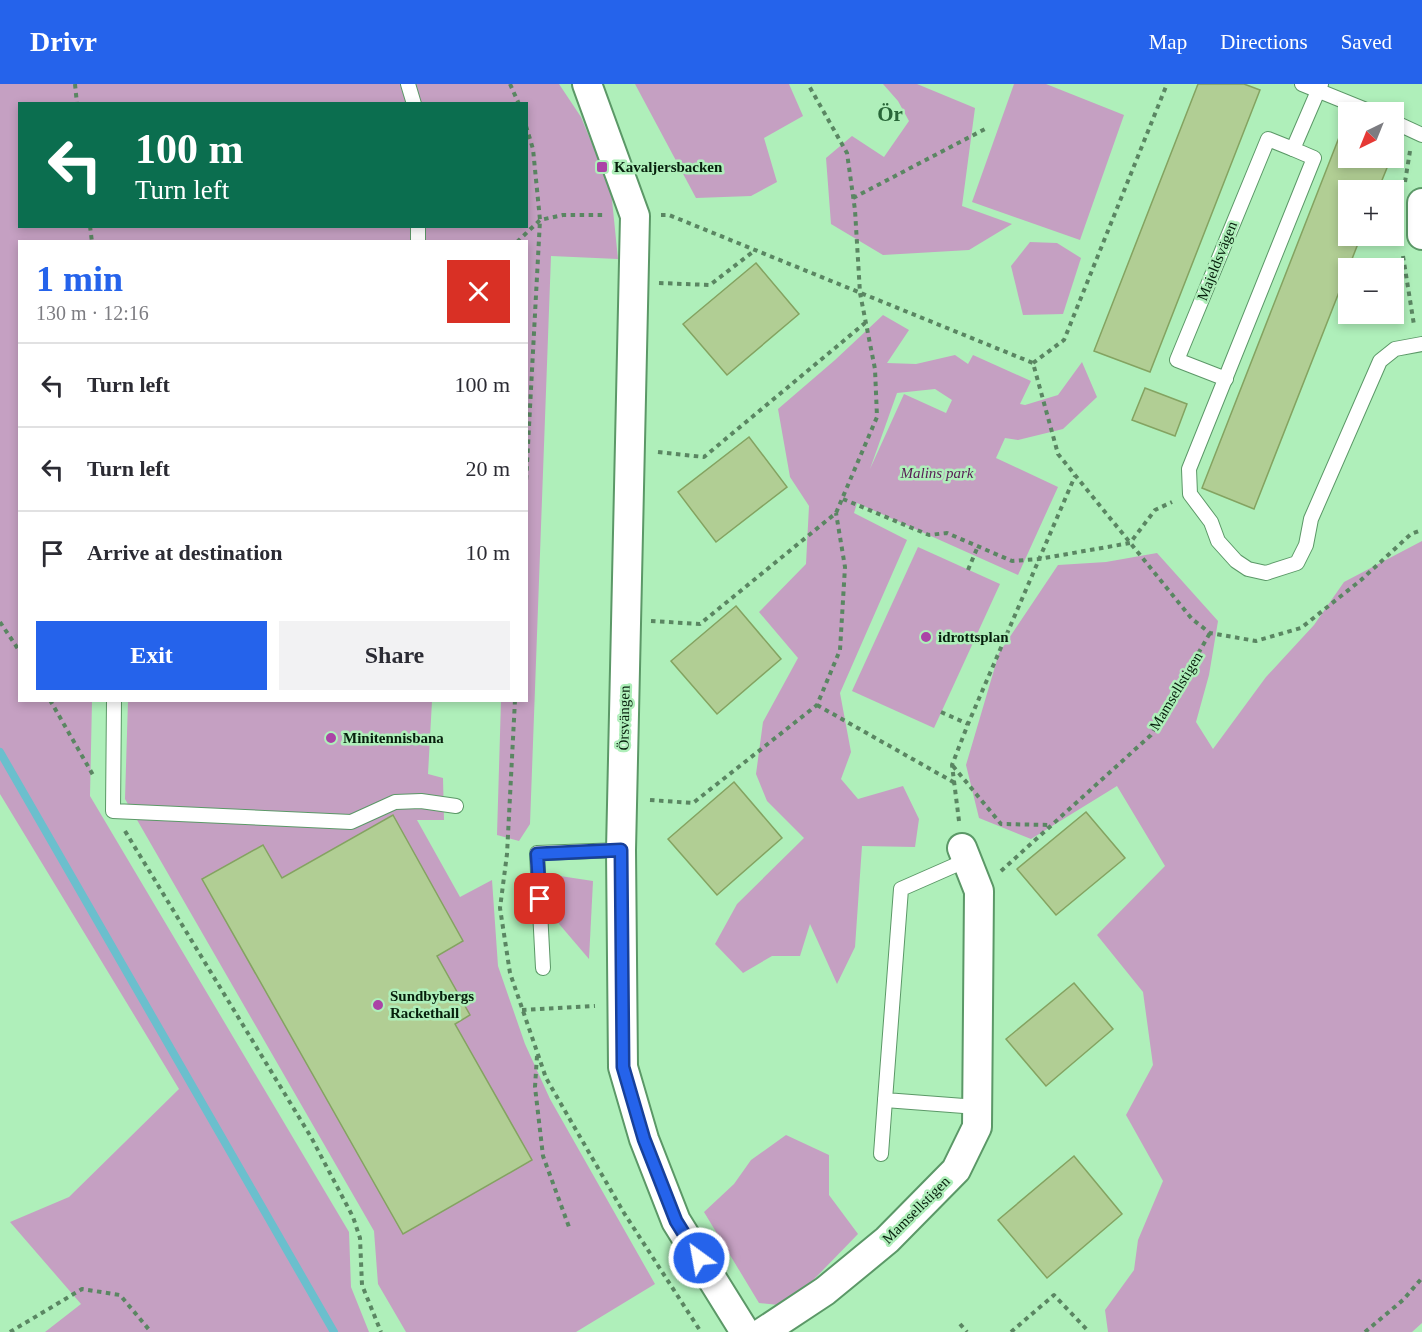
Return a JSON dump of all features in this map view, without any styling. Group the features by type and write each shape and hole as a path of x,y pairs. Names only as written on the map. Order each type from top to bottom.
{"street":[{"name":"Örsvängen","path":"587,84 635,216 621,850 623,1067 644,1139 676,1221 745,1332"},
{"path":"1422,203 1422,235"},
{"name":"Mamsellstigen","path":"763,1332 825,1291 887,1240 956,1170 977,1127 979,891 965,854"}],"lane":[{"path":"408,84 413,102"},
{"path":"1302,84 1320,87 1351,102"},
{"path":"1293,149 1320,87"},
{"path":"1404,127 1422,135"},
{"name":"Majeldsvägen","path":"1190,494 1189,469 1226,380 1314,158 1268,139 1177,360 1226,380"},
{"path":"1190,494 1211,522 1218,541 1236,561 1248,569 1266,573 1297,563 1306,545 1311,519 1380,361 1395,349 1422,344"},
{"path":"114,702 113,811 351,822 395,802 421,801 456,806"},
{"path":"543,968 537,854 621,850"},
{"path":"881,1154 901,889 965,854"},
{"path":"885,1100 977,1107"}],"path":[{"path":"75,84 77,102"},
{"path":"510,84 518,102"},
{"path":"626,620 700,624 836,513 877,417 875,369 860,293 853,198 847,153 808,84"},
{"path":"1033,363 1064,340 1167,84"},
{"path":"853,198 984,129"},
{"path":"528,133 533,149 540,220 528,445"},
{"path":"519,240 540,220 563,215 669,215 1033,363"},
{"path":"634,281 710,285 755,251"},
{"path":"630,450 704,457 866,322"},
{"path":"1033,363 1058,454 1192,619 1210,633 1256,641 1301,628 1361,580 1411,534 1422,530"},
{"path":"965,854 952,765 1076,476"},
{"path":"843,499 929,535 947,533 1012,561 1039,559 1130,543 1155,510 1190,494"},
{"path":"622,798 693,803 817,705 840,650 845,567 836,513"},
{"path":"968,570 978,546"},
{"path":"0,622 18,649"},
{"name":"Mamsellstigen","path":"979,891 1151,735 1210,633"},
{"path":"51,702 113,811 311,1137 353,1217 360,1238 362,1285 381,1332"},
{"path":"515,702 507,854 500,908 510,973 546,1078 624,1213 701,1332"},
{"path":"817,705 955,783"},
{"path":"941,712 968,724"},
{"path":"952,765 1001,824 1051,825"},
{"path":"522,1010 623,1004"},
{"path":"537,1052 535,1087 543,1155 569,1227"},
{"path":"1365,1332 1403,1300 1422,1278"},
{"path":"10,1332 82,1289 120,1295 151,1332"},
{"path":"1011,1332 1054,1295 1089,1332"},
{"path":"960,1324 967,1332"}],"green space":[{"path":"0,84 559,84 581,117 611,190 618,259 551,256 530,824 519,841 497,835 501,702 528,702 528,240 18,240 18,702 92,702 90,796 349,1232 351,1287 369,1332 45,1332 81,1304 10,1222 69,1197 179,1089 0,794"},
{"path":"635,84 789,84 803,116 764,138 777,182 751,196 696,198"},
{"path":"883,84 917,84 975,108 962,206 1012,224 969,250 883,255 831,224 826,158 852,136 884,157 909,121 898,101"},
{"path":"1014,84 1046,84 1124,115 1080,240 972,202"},
{"path":"1030,242 1057,243 1081,258 1063,314 1023,315 1011,266"},
{"name":"Malins park","path":"883,315 909,330 887,363 916,364 955,355 968,364 973,355 1031,381 1020,404 1025,405 1058,395 1082,362 1097,397 1063,429 1018,440 1005,438 996,458 1058,487 1018,575 857,503 854,513 907,540 840,693 851,752 841,779 858,799 903,786 919,819 915,847 862,846 855,947 837,984 810,924 800,956 772,956 743,973 715,944 737,904 804,838 767,801 756,774 763,722 798,658 759,612 806,564 809,506 790,477 778,409","holes":["935,389 952,400 946,413 904,394 870,469 897,393"]},
{"path":"1422,541 1422,1323 1412,1332 1108,1332 1105,1310 1134,1270 1138,1240 1163,1181 1126,1115 1153,1065 1143,992 1097,935 1165,866 1117,786 1031,839 979,818 966,765 999,653 1058,565 1106,562 1157,553 1218,621 1209,675 1196,722 1213,749 1266,677 1314,625 1344,582"},
{"name":"idrottsplan","path":"918,547 1000,584 934,728 852,691"},
{"name":"Sundbybergs Rackethall","path":"128,702 432,702 428,774 443,778 444,820 417,820 460,897 492,880 498,966 525,1044 550,1099 655,1284 576,1332 406,1332 378,1284 374,1231 125,799"},
{"path":"560,876 593,881 589,959 554,918"},
{"path":"786,1135 829,1155 829,1195 858,1234 788,1306 759,1303 704,1212 734,1184 751,1160"}],"building":[{"path":"1198,84 1244,84 1260,90 1150,372 1094,351"},
{"path":"1338,140 1338,168 1387,168 1382,180 1338,180 1338,246 1357,246 1352,258 1338,258 1338,295 1254,509 1202,488"},
{"path":"756,263 799,314 727,375 683,324"},
{"path":"1145,388 1187,404 1175,436 1132,420"},
{"path":"749,437 787,487 716,542 678,492"},
{"path":"736,606 781,659 717,714 671,661"},
{"path":"734,782 782,838 717,895 668,839"},
{"path":"1086,812 1125,858 1056,915 1017,869"},
{"path":"393,815 463,941 437,956 470,1015 455,1024 532,1160 403,1234 202,879 263,845 282,878"},
{"path":"1074,983 1113,1029 1046,1086 1006,1039"},
{"path":"1074,1156 1122,1214 1047,1278 998,1220"}],"waterway":[{"path":"0,752 334,1332"}],"place":[{"name":"Kavaljersbacken","path":"602,167"},
{"name":"idrottsplan","path":"926,637"},
{"name":"Minitennisbana","path":"331,738"},
{"name":"Sundbybergs Rackethall","path":"378,1005"}],"district":[{"name":"Ör","path":"890,114"}],"route":[{"path":"540,899 537,854 621,850 623,1067 644,1139 676,1221 699,1258"}]}
